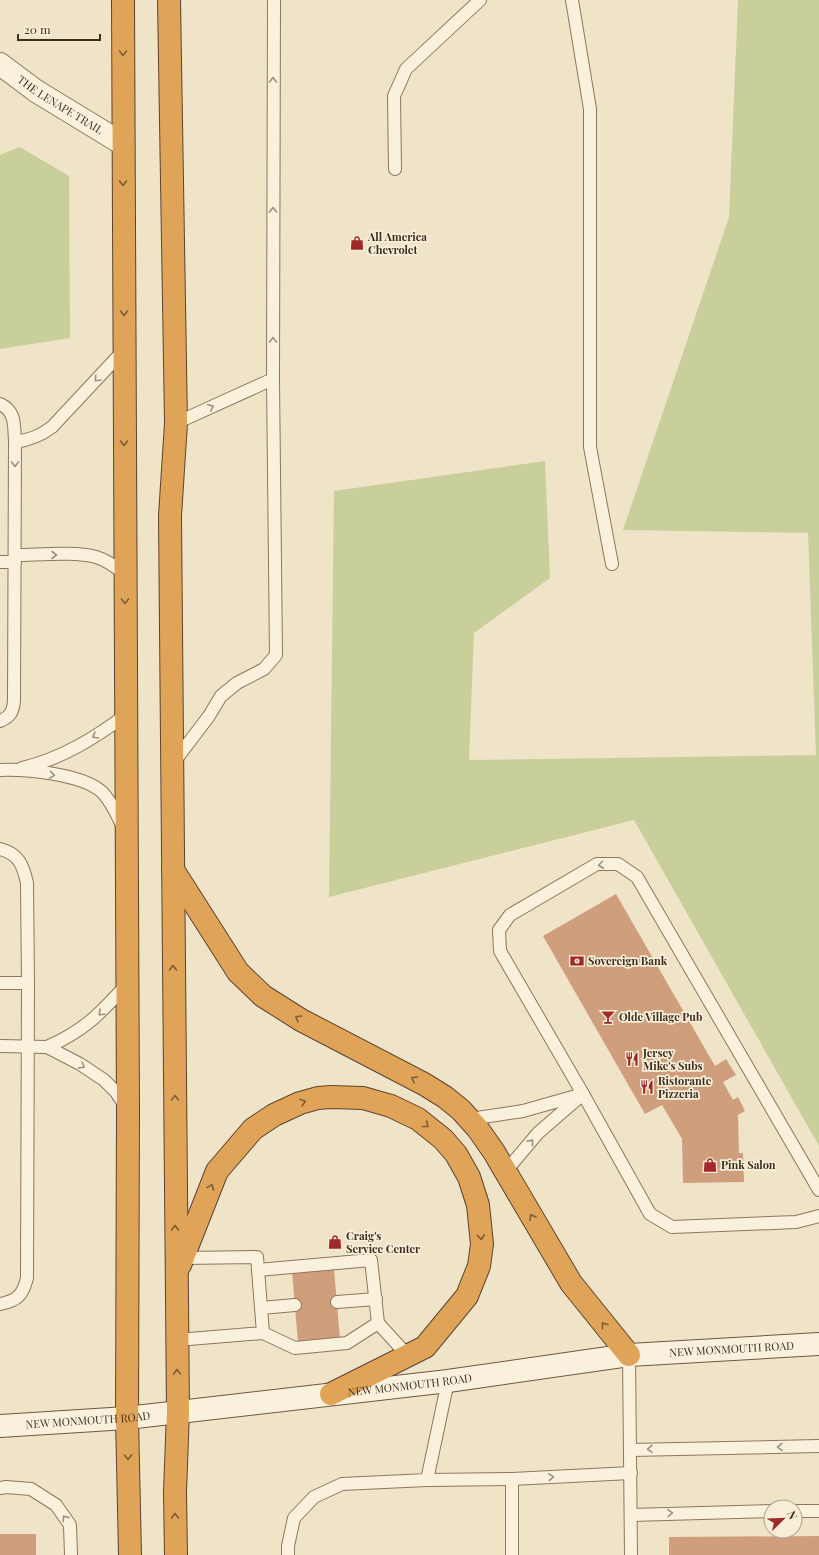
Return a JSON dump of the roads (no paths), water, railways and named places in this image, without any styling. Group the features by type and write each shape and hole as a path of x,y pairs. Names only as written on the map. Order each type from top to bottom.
{"highway":[{"path":"123,0 125,574 127,714 127,1418 130,1555"},
{"path":"169,0 176,423 170,516 173,870 179,1267 177,1340 178,1411 175,1492 176,1555"},
{"path":"173,870 238,972 263,996 301,1020 424,1084 445,1097 470,1119 506,1171 572,1283 628,1355"},
{"path":"179,1267 217,1171 253,1129 274,1115 300,1103 318,1098 331,1097 363,1098 391,1106 418,1119 443,1140 456,1154 469,1177 478,1205 482,1244 479,1266 467,1296 425,1347 331,1394"}],"main road":[{"name":"THE LENAPE TRAIL","path":"0,64 36,91 123,144"},
{"name":"NEW MONMOUTH ROAD","path":"0,1426 127,1418 448,1381 628,1355 819,1344"}],"lane":[{"path":"172,765 221,696 237,683 264,669 276,655 273,379 274,0"},
{"path":"395,169 394,96 406,70 480,0"},
{"path":"572,0 590,109 590,447 612,564"},
{"path":"15,442 39,436 52,427 124,350"},
{"path":"176,423 273,379"},
{"path":"0,404 7,407 12,413 15,442 14,701 12,713 0,721"},
{"path":"0,562 15,559 84,555 97,557 112,564 125,574"},
{"path":"13,770 58,757 103,731 127,714"},
{"path":"0,770 13,770 62,776 81,780 93,786 109,800 123,827 127,843"},
{"path":"0,849 12,853 20,862 27,883 28,983 27,1278 24,1289 18,1297 9,1302 0,1304"},
{"path":"819,1190 636,877 618,864 598,864 510,915 499,930 500,951 583,1094 650,1214 672,1227 796,1222 819,1216"},
{"path":"0,983 28,983"},
{"path":"47,1047 80,1030 102,1012 127,984"},
{"path":"0,1046 28,1045 47,1047 80,1064 104,1080 116,1092 128,1110"},
{"path":"470,1119 523,1111 583,1094"},
{"path":"506,1171 538,1133 583,1094"},
{"path":"179,1267 257,1257 263,1333"},
{"path":"258,1270 371,1260 378,1323 408,1356"},
{"path":"337,1302 376,1299"},
{"path":"261,1308 295,1305"},
{"path":"177,1340 263,1333 295,1348 347,1343 378,1323"},
{"path":"628,1355 631,1473 631,1555"},
{"path":"427,1480 448,1381"},
{"path":"630,1450 819,1446"},
{"path":"288,1555 288,1546 294,1518 314,1497 342,1484 427,1480 512,1479 631,1473"},
{"path":"512,1479 512,1555"},
{"path":"0,1488 31,1489 56,1505 70,1524 71,1555"},
{"path":"631,1515 763,1511"},
{"path":"803,1511 819,1511"}],"place":[{"name":"All America Chevrolet","path":"357,243"},
{"name":"Sovereign Bank","path":"577,961"},
{"name":"Olde Village Pub","path":"608,1017"},
{"name":"Jersey Mike's Subs","path":"632,1059"},
{"name":"Ristorante Pizzeria","path":"647,1087"},
{"name":"Pink Salon","path":"710,1165"},
{"name":"Craig's Service Center","path":"335,1242"}]}
